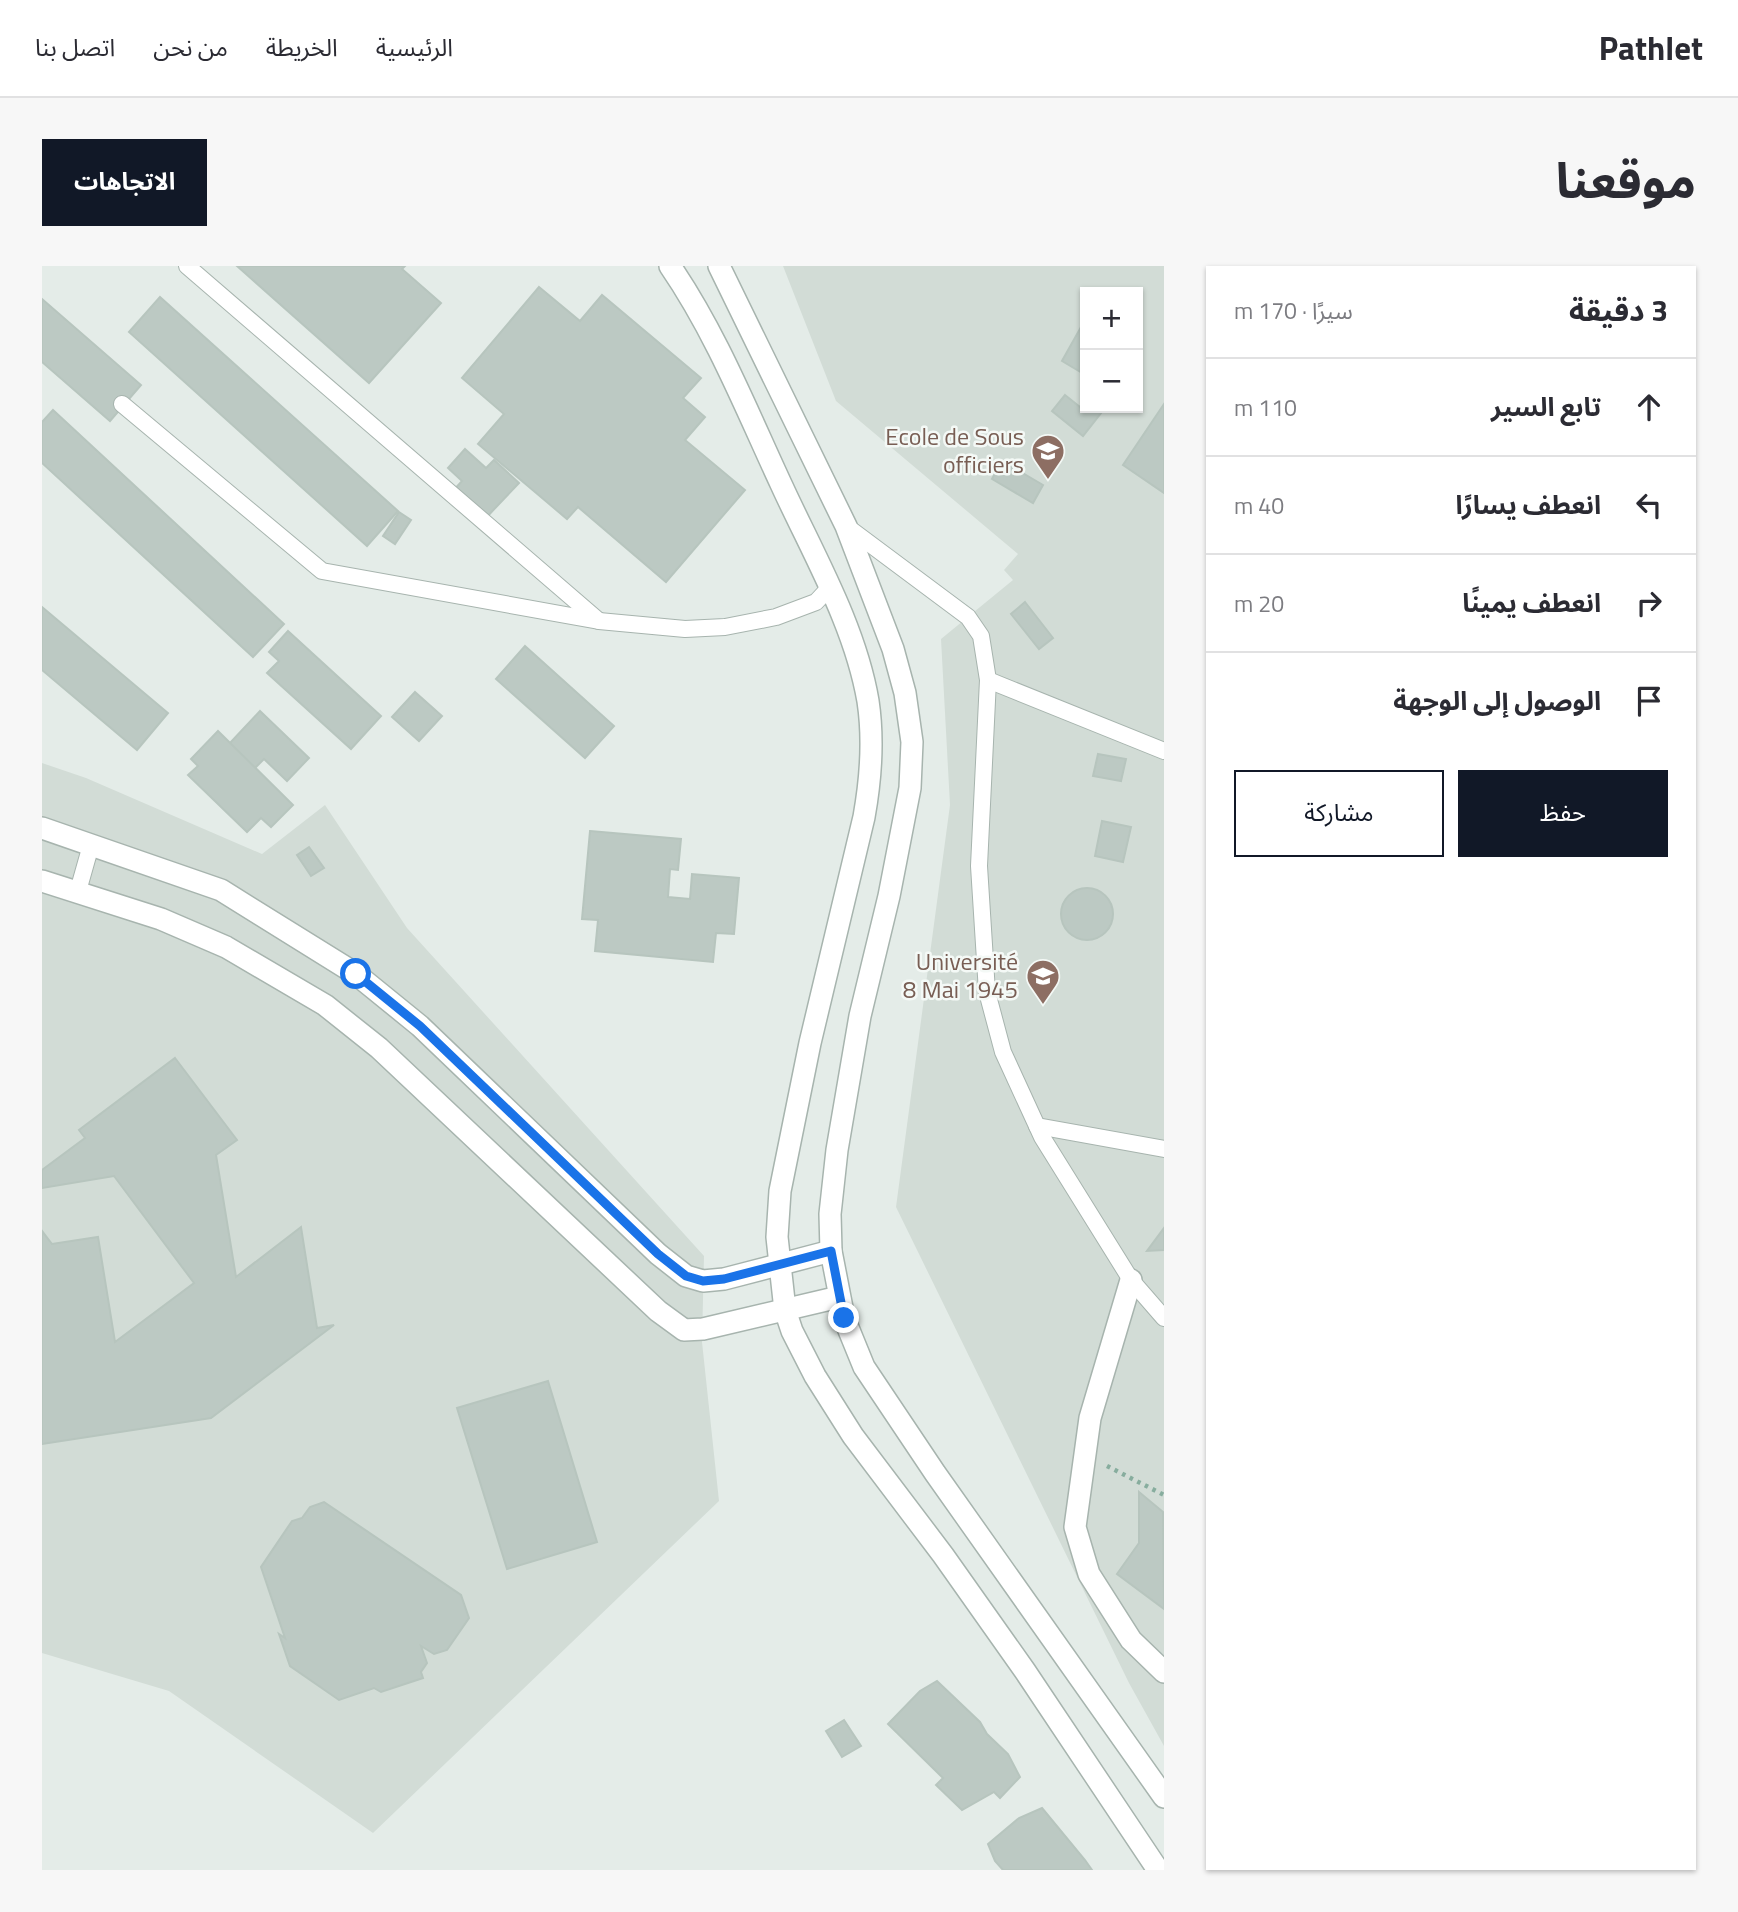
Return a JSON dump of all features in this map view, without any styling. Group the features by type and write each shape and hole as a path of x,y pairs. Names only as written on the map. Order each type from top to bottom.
{"street":[{"path":"670,266 712,335 829,588 856,652 868,701 873,742 864,817 810,1044 779,1191 777,1237 785,1310 792,1331 815,1376 853,1436 995,1629 1158,1870"},
{"path":"719,266 846,526 893,649 905,693 912,742 907,802 890,896 860,1016 837,1150 830,1214 831,1251 844,1318 864,1367 935,1473 1164,1797"},
{"path":"42,828 220,890 356,974 420,1026 658,1254 686,1276 703,1281 724,1279 831,1251"},
{"path":"42,881 161,919 226,947 325,1005 379,1048 658,1311 684,1330 694,1331 839,1297"},
{"path":"1131,1280 1090,1418 1075,1527 1089,1574 1131,1640 1164,1672"}],"lane":[{"path":"187,266 599,621"},
{"path":"122,404 322,571 599,621 685,629 725,627 786,613 816,601 829,588"},
{"path":"846,526 968,617 981,636 988,680 979,866 987,992 1003,1052 1037,1126 1131,1280 1164,1318"},
{"path":"988,680 1164,751"},
{"path":"78,891 91,845"},
{"path":"1037,1126 1164,1149"}],"path":[{"path":"1085,1455 1164,1495"}],"shaded area":[{"name":"Université 8 Mai 1945","path":"783,266 1164,266 1164,1746 1129,1683 896,1207 950,805 941,639 1013,580 1004,570 1018,554 836,401"},
{"path":"42,763 86,778 262,854 325,805 407,928 704,1256 702,1342 719,1501 373,1833 169,1691 42,1653"}],"building":[{"path":"237,266 405,266 402,269 441,303 369,383"},
{"path":"539,287 580,321 602,295 701,378 683,398 705,417 685,440 745,490 666,582 578,507 567,519 478,444 504,414 462,378"},
{"path":"160,297 398,511 367,546 129,332"},
{"path":"42,299 141,385 110,421 42,362"},
{"path":"1080,329 1080,372 1062,361"},
{"path":"1065,395 1080,407 1080,413 1101,413 1083,436 1052,411"},
{"path":"1164,404 1164,493 1123,465"},
{"path":"53,410 284,624 253,657 42,463 42,422"},
{"path":"465,449 486,468 494,460 519,483 483,521 452,492 462,481 448,468"},
{"path":"1002,461 1043,485 1033,503 992,479"},
{"path":"399,512 411,520 395,544 383,536"},
{"path":"1025,602 1053,638 1039,649 1011,614"},
{"path":"42,607 168,713 137,750 42,670"},
{"path":"288,631 381,716 351,749 267,673 279,661 269,652"},
{"path":"525,646 614,726 585,758 496,679"},
{"path":"415,692 442,716 419,741 392,717"},
{"path":"260,711 309,758 287,781 264,759 254,769 229,744"},
{"path":"218,731 293,805 271,827 261,818 247,832 188,775 198,766 191,759"},
{"path":"1098,754 1126,759 1121,781 1093,776"},
{"path":"1102,821 1131,827 1123,862 1095,856"},
{"path":"590,831 681,839 678,870 670,869 668,897 690,899 692,874 739,878 734,934 716,933 713,962 595,951 598,920 582,919"},
{"path":"309,847 324,868 311,876 297,855"},
{"path":"1087,888 1097,890 1105,896 1111,904 1111,924 1105,932 1097,938 1087,940 1077,938 1069,932 1063,924 1061,914 1063,904 1069,896 1077,890"},
{"path":"175,1058 237,1140 216,1155 236,1277 301,1227 317,1328 334,1325 211,1418 42,1444 42,1231 52,1244 98,1237 115,1342 194,1283 114,1176 42,1188 42,1170 85,1138 79,1130"},
{"path":"1164,1228 1164,1250 1147,1251"},
{"path":"548,1381 597,1542 507,1569 457,1408"},
{"path":"1139,1492 1163,1512 1164,1609 1117,1574 1139,1543"},
{"path":"324,1502 461,1595 469,1618 447,1650 434,1654 421,1646 427,1663 421,1672 423,1678 381,1692 374,1688 339,1700 290,1666 279,1634 285,1638 261,1567 292,1521 302,1518 310,1507"},
{"path":"937,1681 980,1722 987,1734 1008,1754 1020,1777 1000,1798 994,1792 962,1810 936,1785 943,1778 888,1724 920,1691"},
{"path":"844,1720 861,1746 842,1757 826,1731"},
{"path":"1042,1808 1092,1870 1003,1870 995,1861 988,1844 1019,1818"}],"place":[{"name":"Ecole de Sous officiers","path":"1048,481"},
{"name":"Université 8 Mai 1945","path":"1043,1006"}],"route":[{"path":"356,974 420,1026 671,1266 686,1276 703,1281 724,1279 831,1251 844,1318"}]}
